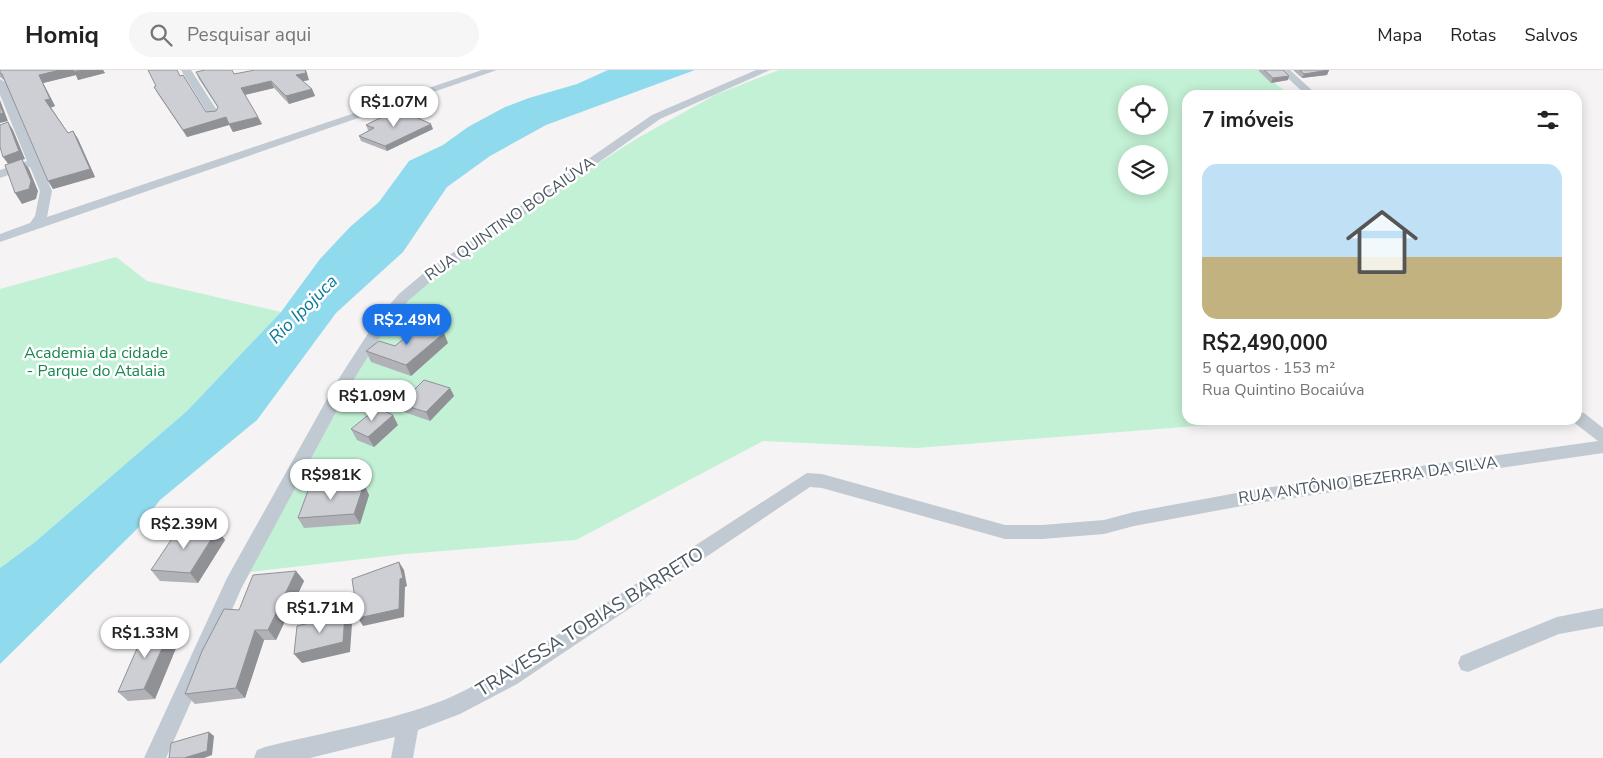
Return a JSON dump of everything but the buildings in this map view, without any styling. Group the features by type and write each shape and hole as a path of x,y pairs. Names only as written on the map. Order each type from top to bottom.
{"street":[{"path":"186,70 214,115"},
{"path":"0,238 126,193 492,70"},
{"name":"RUA QUINTINO BOCAIÚVA","path":"155,758 234,584 344,383 383,321 404,297 430,275 636,130 680,105 765,70"},
{"path":"1284,70 1306,90"},
{"path":"0,82 13,126 34,161 46,191 41,216 34,226"},
{"path":"0,174 34,161"},
{"path":"1582,420 1603,437"},
{"name":"RUA ANTÔNIO BEZERRA DA SILVA","path":"764,510 806,480 822,481 1005,532 1042,532 1104,527 1134,519 1258,496 1603,447"},
{"name":"TRAVESSA TOBIAS BARRETO","path":"264,758 408,722 452,706 510,677 764,510"},
{"path":"1468,663 1556,626 1603,617"},
{"path":"402,758 408,722"}],"green space":[{"path":"779,70 1258,70 1284,90 1182,90 1182,425 1208,425 916,448 763,441 576,540 405,554 249,572 375,337 434,269 636,139 715,95"},
{"name":"Academia da cidade - Parque do Atalaia","path":"116,257 147,281 281,312 187,411 35,542 0,568 0,289"}],"water":[{"name":"Rio Ipojuca","path":"608,70 695,70 546,125 490,156 447,187 403,252 336,313 257,420 160,500 139,527 0,664 0,568 35,542 187,411 281,312 320,259 350,227 379,202 409,161 443,145 468,127 505,107 577,84"}]}
